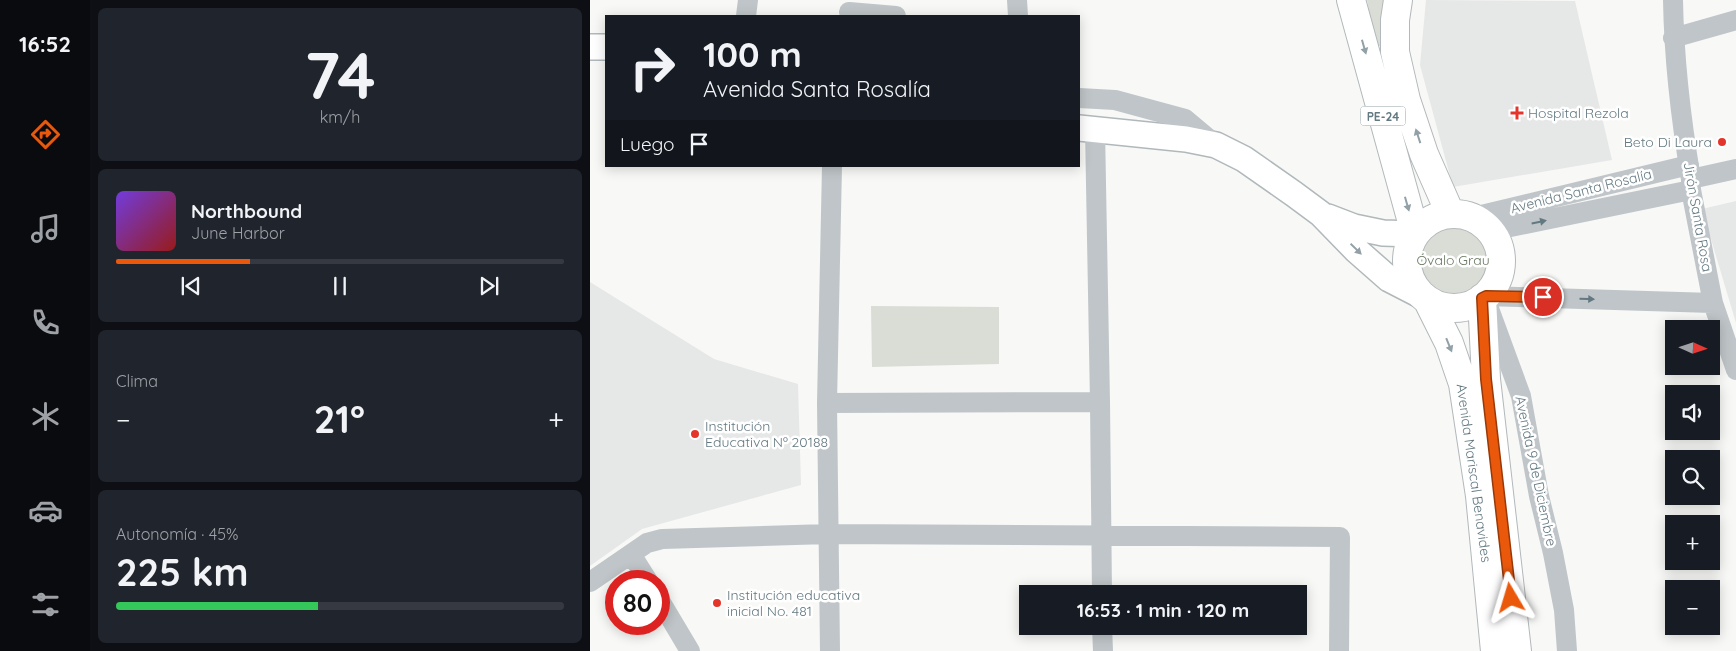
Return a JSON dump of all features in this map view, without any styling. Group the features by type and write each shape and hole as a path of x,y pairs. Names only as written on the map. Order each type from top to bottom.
{"highway":[{"name":"PE-24","path":"1351,0 1415,233"},
{"name":"PE-24","path":"1398,0 1395,20 1395,52 1406,100 1424,154 1472,220"},
{"path":"1437,216 1472,220 1498,244 1501,257 1500,272 1495,284 1476,303 1452,308 1439,306 1426,299 1411,282 1407,269 1407,256 1410,244 1415,233 1425,223 1437,216"},
{"name":"Avenida Mariscal Benavides","path":"1484,297 1486,379 1517,651"},
{"name":"Avenida Mariscal Benavides","path":"1426,299 1449,343 1463,384 1480,496 1495,651"}],"main road":[{"path":"590,47 605,47"},
{"path":"1087,128 1137,135 1186,138 1216,145 1244,159 1321,214 1356,250 1389,279 1426,299"},
{"path":"1321,214 1354,227 1383,233 1415,233"}],"street":[{"path":"746,15 748,0"},
{"path":"1017,0 1018,15"},
{"name":"Jirón Santa Rosa","path":"1673,0 1678,86 1691,178 1713,303 1736,370"},
{"path":"849,12 884,15"},
{"path":"1674,38 1736,20"},
{"path":"1080,98 1115,100 1185,119 1216,145"},
{"path":"1087,128 1100,402 1102,585"},
{"path":"830,651 827,403 832,167"},
{"name":"Avenida Santa Rosalía","path":"1472,220 1736,169"},
{"path":"1484,297 1713,303"},
{"name":"Avenida 9 de Diciembre","path":"1484,297 1521,396 1564,610 1567,651"},
{"path":"827,403 1100,402"},
{"path":"590,582 647,543 662,539 828,534 1340,537 1339,651"},
{"path":"631,554 641,570"},
{"path":"670,617 690,651"},
{"path":"1102,635 1102,651"}],"shaded area":[{"name":"Hospital Rezola","path":"1426,0 1575,1 1612,160 1453,187 1420,65"},
{"path":"1736,201 1736,323 1702,209"},
{"name":"Institución Educativa Nº 20188","path":"590,282 714,359 798,384 801,485 642,529 590,566"}],"green space":[{"path":"1367,0 1391,0 1382,46 1375,42"},
{"name":"Óvalo Grau","path":"1453,219 1469,222 1482,231 1491,244 1494,260 1491,276 1482,289 1469,298 1453,301 1437,298 1424,289 1415,276 1412,260 1415,244 1424,231 1437,222"},
{"path":"871,306 999,307 999,364 872,367"}],"place":[{"name":"Hospital Rezola","path":"1517,113"},
{"name":"Beto Di Laura","path":"1722,142"},
{"name":"Institución Educativa Nº 20188","path":"695,434"},
{"name":"Institución educativa inicial No. 481","path":"717,603"}],"route":[{"path":"1511,598 1486,379 1482,298 1486,296 1543,297"}]}
